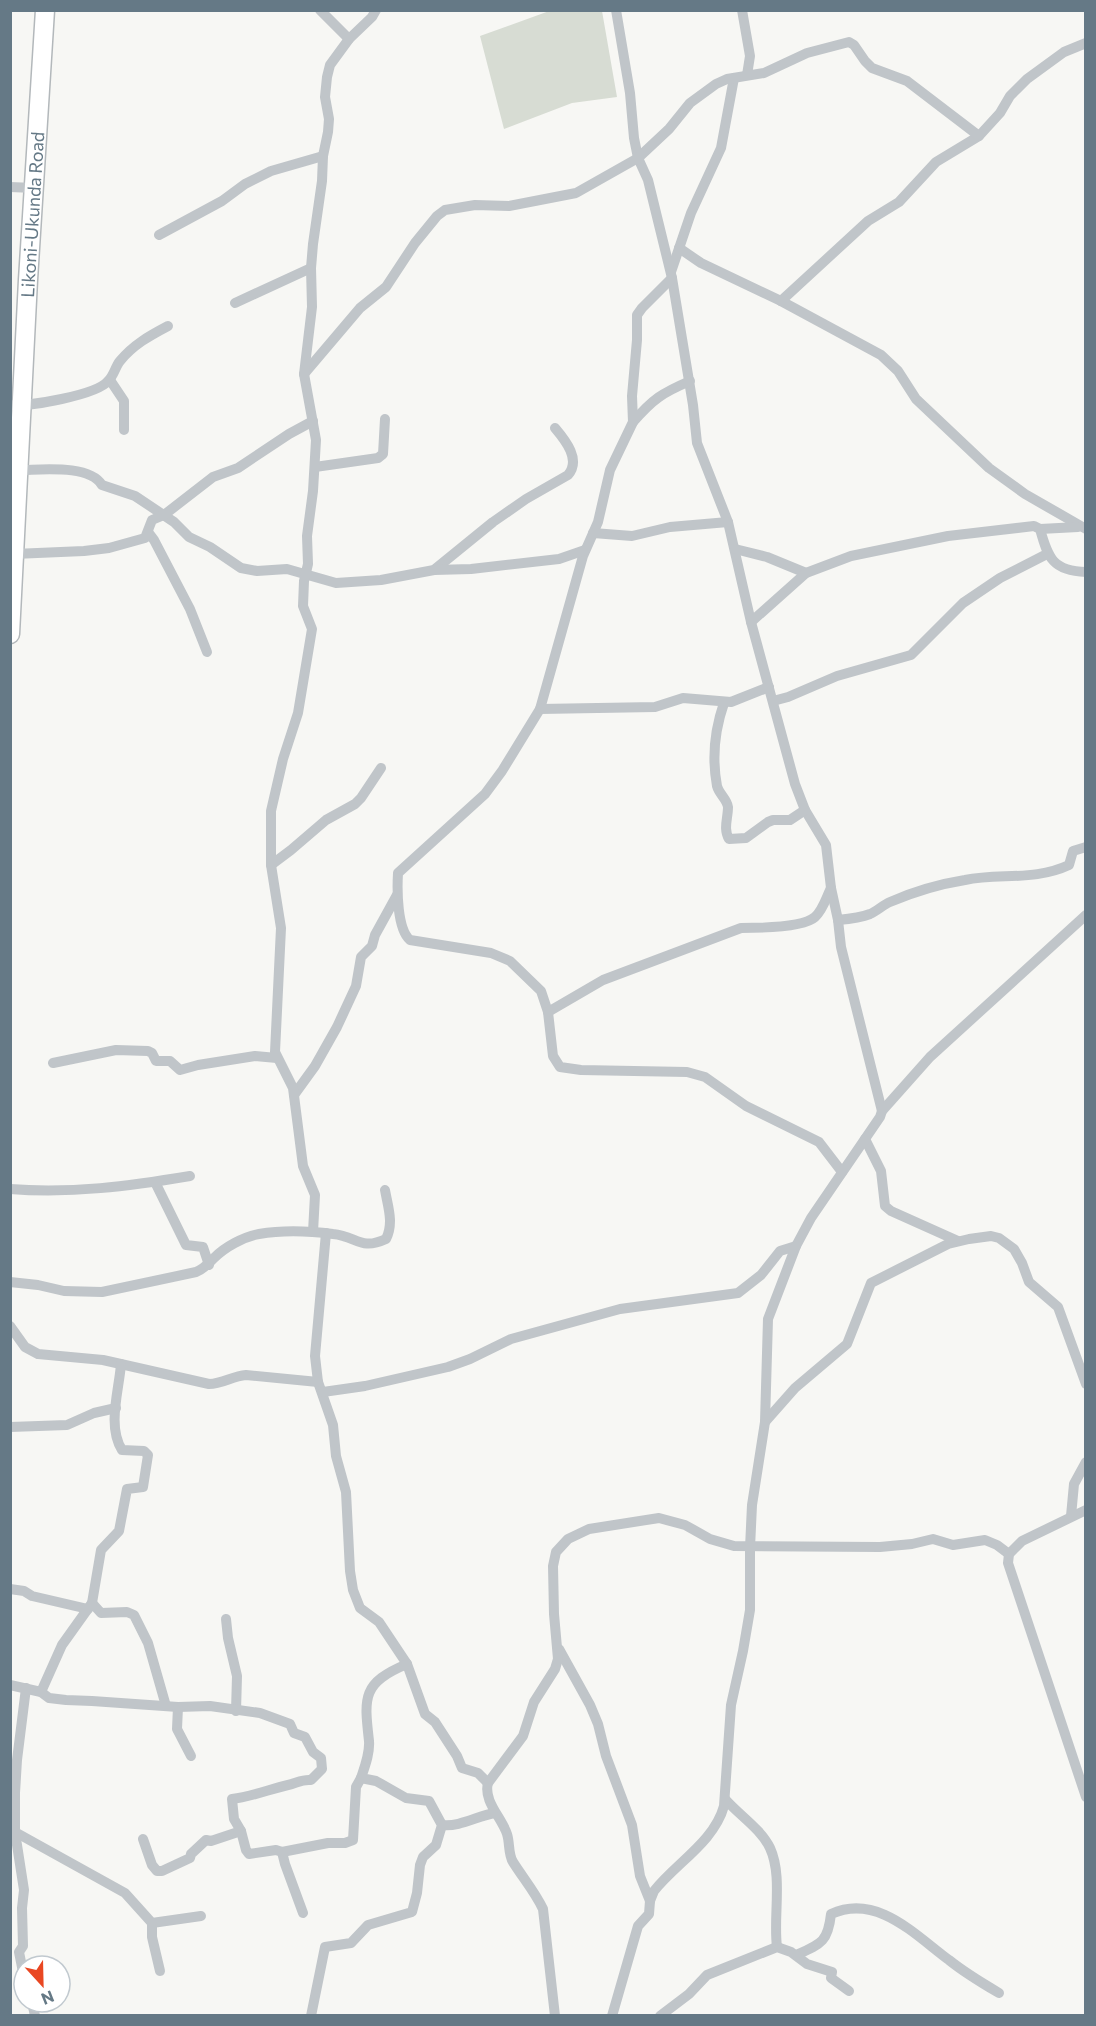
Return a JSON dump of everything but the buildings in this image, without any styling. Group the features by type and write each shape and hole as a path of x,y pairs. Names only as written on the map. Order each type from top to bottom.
{"highway":[{"name":"Likoni-Ukunda Road","path":"10,634 19,470 16,406 34,188 45,10"}],"street":[{"path":"320,10 349,39"},
{"path":"313,1232 315,1195 304,1173 294,1095 274,1046 280,977 281,928 271,865 271,811 283,759 298,713 312,629 303,606 316,441 304,374 312,307 311,268 329,119 325,97 327,77 330,65 349,39 372,17 376,10"},
{"path":"616,10 638,158 648,180 671,275 690,381 697,443 728,522 751,622 795,783 805,810 826,845 841,946 882,1111"},
{"path":"742,10 750,56 747,75"},
{"path":"304,374 360,308 386,287 415,243 437,216 445,210 475,205 509,206 570,196 638,158 669,129 697,96 716,84 774,69 807,53 843,42 852,42 872,68 907,81 979,136"},
{"path":"781,301 868,220 899,202 936,162 979,136 1000,113 1010,96 1028,79 1064,52 1086,43"},
{"path":"633,422 632,396 637,315 671,275 691,213 721,148 734,78"},
{"path":"159,235 271,171 323,156"},
{"path":"10,187 34,188"},
{"path":"679,248 701,263 781,301 881,355 897,371 916,399 989,468 1025,494 1082,528"},
{"path":"235,303 311,268"},
{"path":"16,406 84,394 106,384 118,363 138,342 168,326"},
{"path":"110,380 124,401 124,429"},
{"path":"690,381 664,392 650,403 633,422 610,470 598,522 585,550 540,710 485,794 398,873 397,896 403,931 408,939 492,953 505,958 541,991 548,1012 553,1056 560,1066 581,1070 687,1072 705,1077 746,1106 819,1142 842,1172"},
{"path":"315,467 378,458 383,454 385,419"},
{"path":"14,554 109,548 145,538 152,520 164,515 213,477 238,468 289,434 313,422"},
{"path":"434,570 493,522 571,472 573,460 563,438 555,428"},
{"path":"19,470 78,470 97,478 102,485 135,496 164,515 189,537 210,547 241,568 257,571 287,569 336,583 359,582 434,570 471,569 551,560 585,550"},
{"path":"593,533 632,536 670,526 728,522"},
{"path":"751,622 806,573 851,556 948,536 1034,526 1040,529 1082,528"},
{"path":"1040,529 1047,554 1065,570 1086,572"},
{"path":"148,532 190,609 207,652"},
{"path":"735,549 767,557 806,573"},
{"path":"772,702 837,675 911,655 963,603 1000,578 1047,554"},
{"path":"540,710 655,707 683,698 724,703 770,687"},
{"path":"724,703 717,723 716,767 718,789 728,806 726,818 729,839 746,838 768,822 790,820 805,810"},
{"path":"271,865 326,820 355,804 381,768"},
{"path":"838,920 869,914 903,896 963,880 991,876 1035,876 1052,871 1069,865 1073,851 1086,847"},
{"path":"548,1012 603,980 741,928 765,929 813,920 819,914 831,888"},
{"path":"294,1095 306,1080 338,1027 356,986 361,957 372,946 375,935 397,896"},
{"path":"612,2016 638,1926 649,1914 650,1901 660,1884 692,1853 721,1816 725,1799 731,1705 750,1610 750,1548 756,1476 765,1422 768,1319 796,1246 811,1218 882,1111 930,1057 1086,915"},
{"path":"53,1062 116,1050 151,1052 156,1061 170,1061 180,1070 255,1056 277,1058"},
{"path":"865,1139 881,1171 885,1206 891,1211 958,1241"},
{"path":"10,1189 51,1192 107,1189 190,1176"},
{"path":"155,1182 186,1245 203,1247 209,1264"},
{"path":"10,1282 64,1290 105,1291 196,1272 232,1245 249,1237 272,1232 326,1233 367,1245 386,1239 390,1217 385,1190"},
{"path":"326,1233 315,1335 315,1356 320,1387 333,1425 336,1456 346,1492 353,1590 360,1608 379,1622 406,1664 424,1714 435,1722 462,1768 478,1773 488,1783"},
{"path":"765,1422 795,1388 847,1344 871,1283 948,1244 991,1236 1008,1243 1014,1249 1029,1282 1058,1307 1086,1384"},
{"path":"10,1326 23,1345 36,1354 103,1360 209,1384 252,1375 320,1387 364,1386 448,1367 511,1339 620,1309 738,1293 761,1275 780,1251 796,1246"},
{"path":"41,1692 62,1645 90,1606 101,1550 119,1532 127,1490 142,1487 149,1458 144,1451 122,1450 116,1439 114,1424 121,1364"},
{"path":"10,1427 68,1425 94,1413 116,1408"},
{"path":"1071,1516 1074,1484 1086,1462"},
{"path":"1086,1510 1022,1541 1009,1554 1008,1563 1086,1797"},
{"path":"555,2016 543,1910 538,1898 511,1859 506,1832 495,1813 487,1791 488,1783 523,1736 540,1691 555,1669 558,1647 554,1614 553,1566 556,1552 568,1539 589,1529 659,1518 685,1525 719,1542 750,1548 880,1547 912,1544 933,1539 953,1545 985,1540 1009,1554"},
{"path":"10,1589 24,1591 32,1596 90,1606 101,1613 128,1612 134,1615 148,1643 166,1706"},
{"path":"226,1619 237,1676 236,1710"},
{"path":"558,1647 598,1724 606,1756 632,1825 640,1876 650,1901"},
{"path":"10,1685 66,1701 178,1707 210,1706 260,1713 290,1724 296,1734 306,1738 311,1749 321,1758 323,1764 320,1773 311,1780 304,1779 290,1785 278,1786 232,1799 234,1819 249,1854 276,1850 282,1852 352,1840 356,1787 361,1778 369,1743 365,1715 370,1689 378,1679 406,1664"},
{"path":"19,1954 23,1946 24,1890 15,1832 17,1760 26,1688"},
{"path":"178,1707 177,1729 190,1756"},
{"path":"311,2016 325,1947 351,1943 368,1925 412,1912 420,1865 423,1857 436,1845 442,1825 429,1801 409,1799 376,1781 361,1778"},
{"path":"725,1799 757,1831 770,1848 774,1865 777,1947"},
{"path":"442,1825 454,1826 495,1813"},
{"path":"15,1832 124,1893 152,1923 152,1937 160,1971"},
{"path":"143,1839 152,1865 157,1871 162,1871 190,1858 191,1854 206,1840 212,1841 241,1832"},
{"path":"282,1852 303,1913"},
{"path":"796,1955 814,1947 829,1933 831,1914 862,1908 893,1918 966,1973 999,1993"},
{"path":"152,1923 201,1916"},
{"path":"660,2016 689,1994 707,1976 777,1947 796,1955 807,1964 832,1972 831,1978 849,1991"}],"shaded area":[{"path":"552,10 602,11 617,97 572,103 504,129 480,36"}]}
